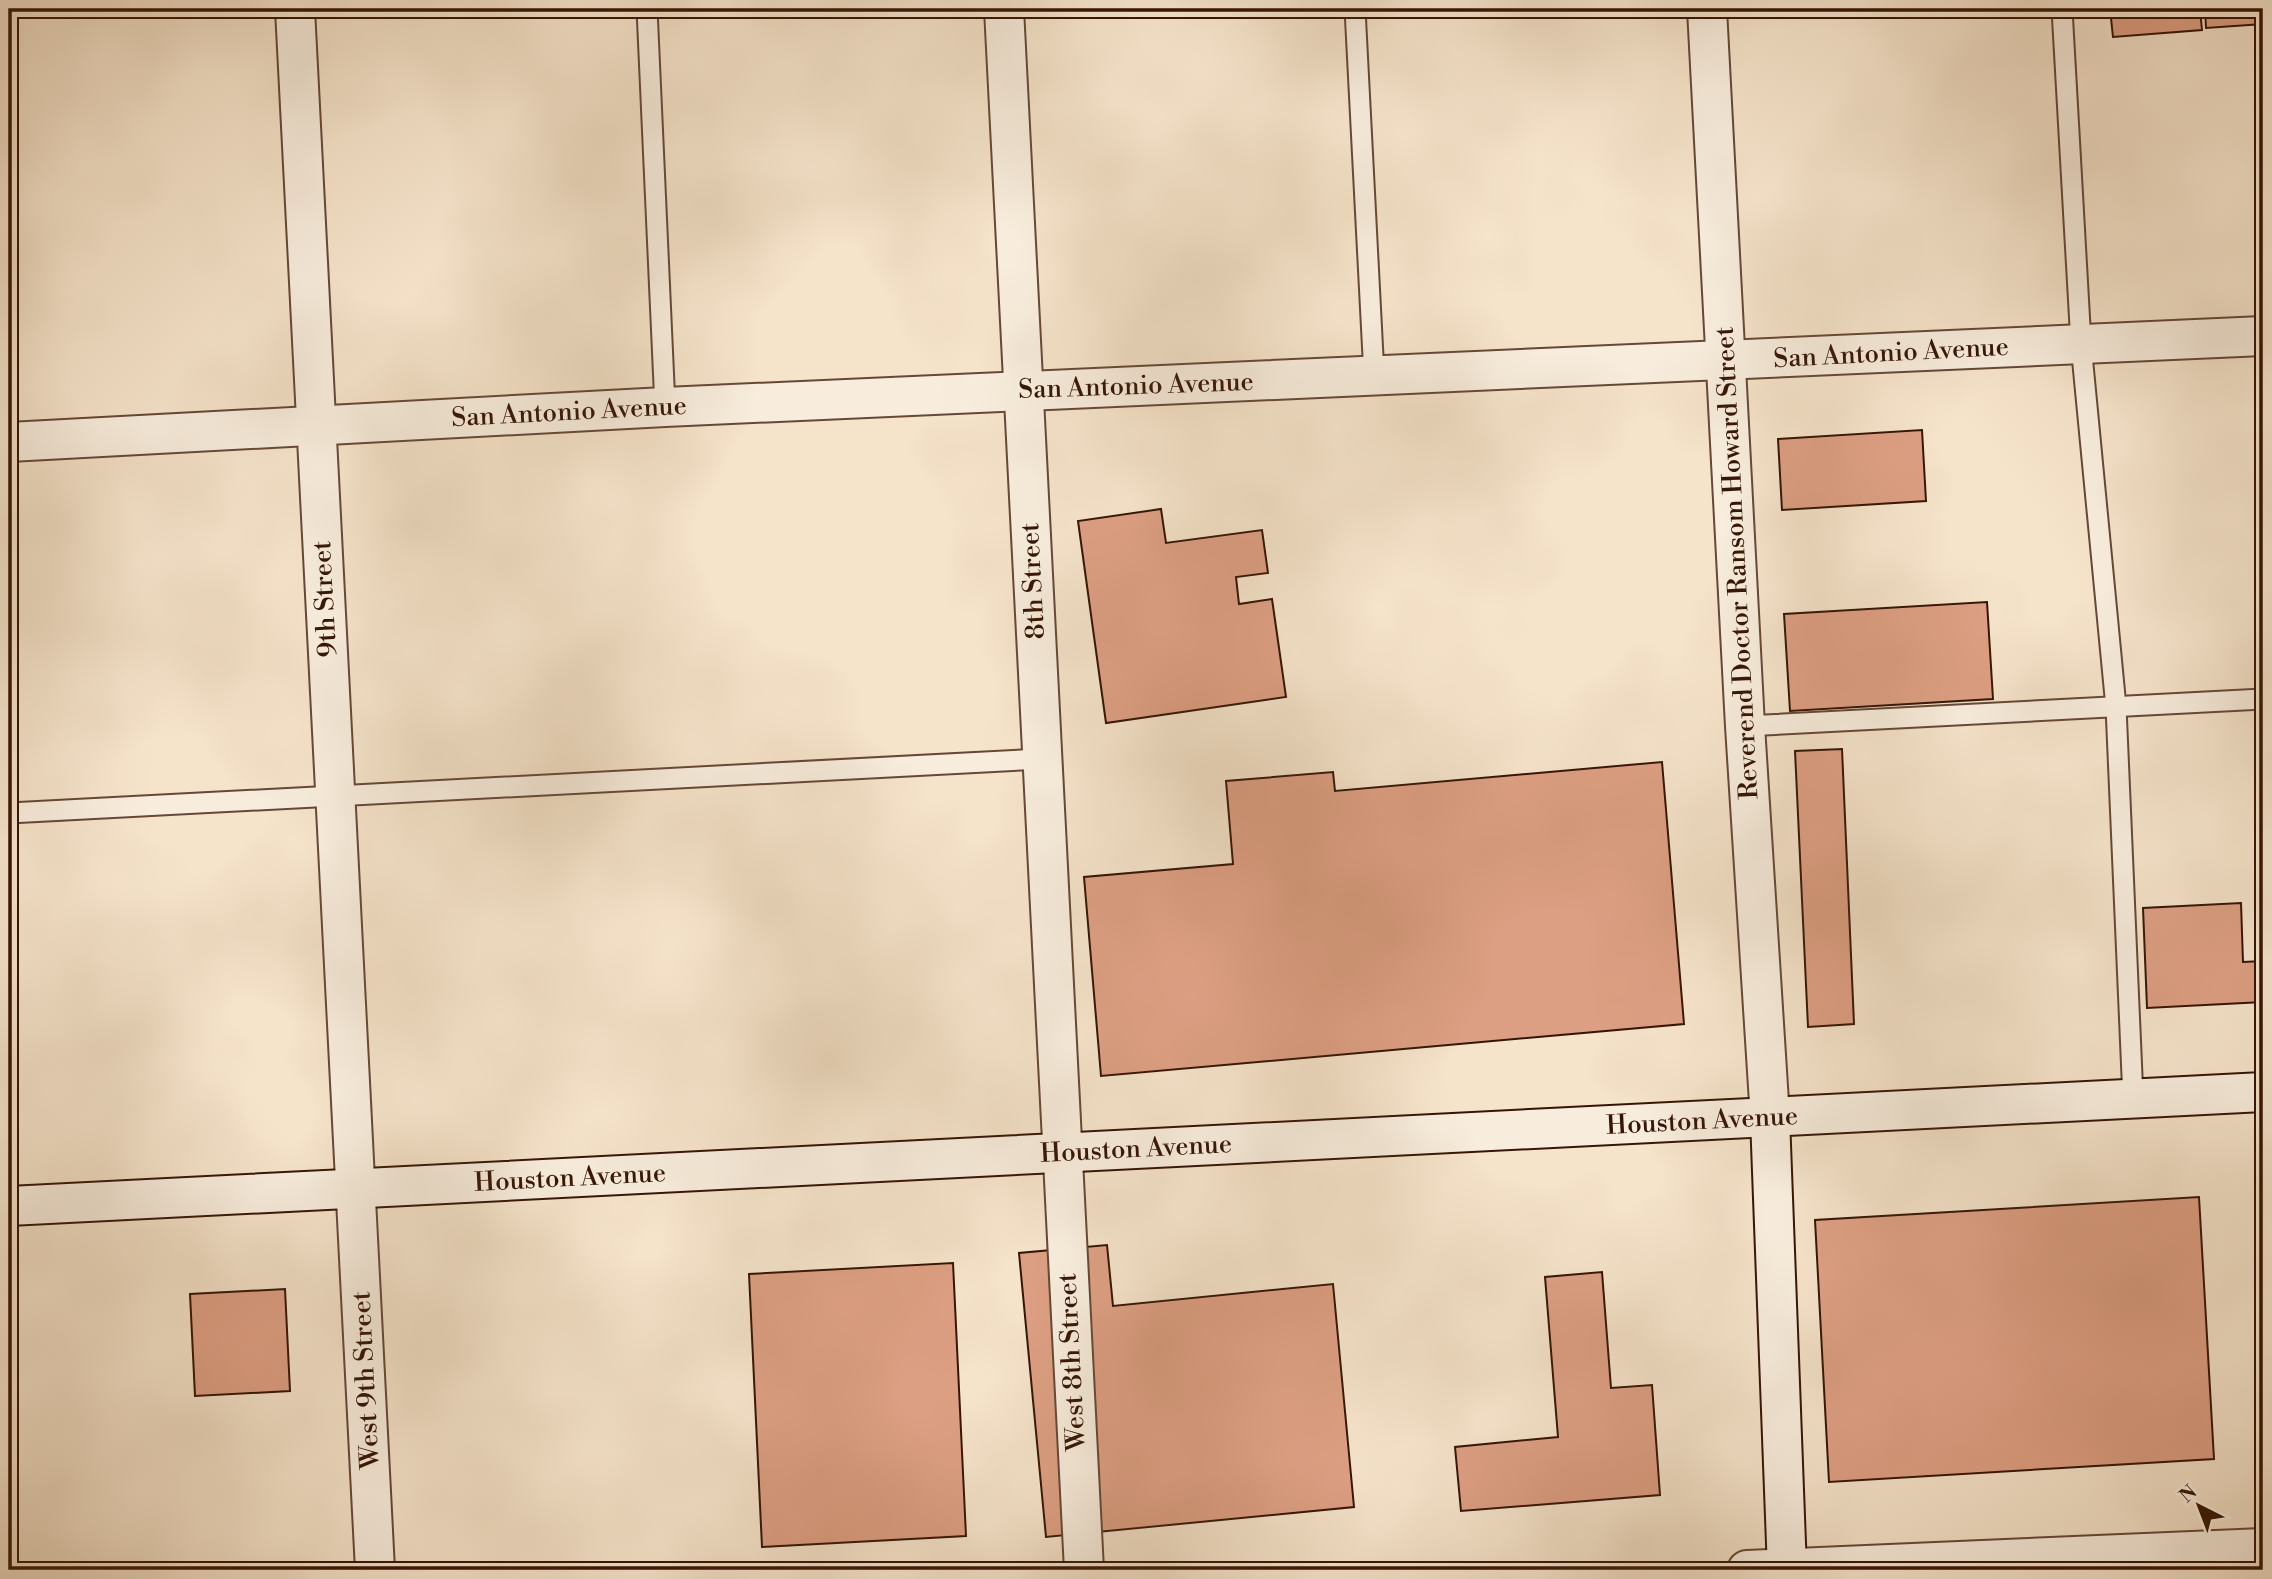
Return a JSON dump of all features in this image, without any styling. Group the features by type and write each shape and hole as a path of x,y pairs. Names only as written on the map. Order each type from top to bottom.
{"street":[{"name":"9th Street","path":"295,9 357,1189"},
{"name":"8th Street","path":"1004,9 1061,1153"},
{"name":"Reverend Doctor Ransom Howard Street","path":"1707,9 1745,726 1770,1118 1787,1569"},
{"name":"San Antonio Avenue","path":"9,442 1024,390 2263,336"},
{"name":"Houston Avenue","path":"9,1206 2263,1092"},
{"name":"West 8th Street","path":"1061,1153 1084,1570"},
{"name":"West 9th Street","path":"357,1189 375,1570"},
{"path":"1747,1570 2263,1548"}],"lane":[{"path":"647,9 665,407"},
{"path":"1355,9 1374,376"},
{"path":"2062,9 2081,344 2116,707 2133,1098"},
{"path":"1745,726 2263,699"},
{"path":"9,813 1042,759"}],"building":[{"path":"2110,9 2200,9 2202,30 2113,37"},
{"path":"2205,9 2263,9 2263,24 2206,28"},
{"path":"1922,430 1926,501 1782,510 1778,439"},
{"path":"1161,509 1166,543 1262,530 1268,573 1236,577 1239,604 1272,599 1286,697 1106,723 1078,521"},
{"path":"1987,602 1993,699 1790,711 1784,614"},
{"path":"1842,749 1854,1024 1808,1027 1795,751"},
{"path":"1662,762 1684,1024 1101,1076 1084,877 1233,864 1226,781 1333,772 1335,791"},
{"path":"2241,903 2243,962 2263,961 2263,1002 2147,1008 2143,908"},
{"path":"2199,1197 2214,1459 1829,1482 1815,1220"},
{"path":"1107,1245 1113,1306 1333,1284 1354,1507 1046,1537 1019,1253"},
{"path":"953,1263 966,1536 762,1547 749,1274"},
{"path":"1602,1272 1611,1388 1652,1385 1660,1495 1461,1511 1455,1447 1558,1437 1545,1277"},
{"path":"285,1289 290,1391 195,1396 190,1294"}]}
